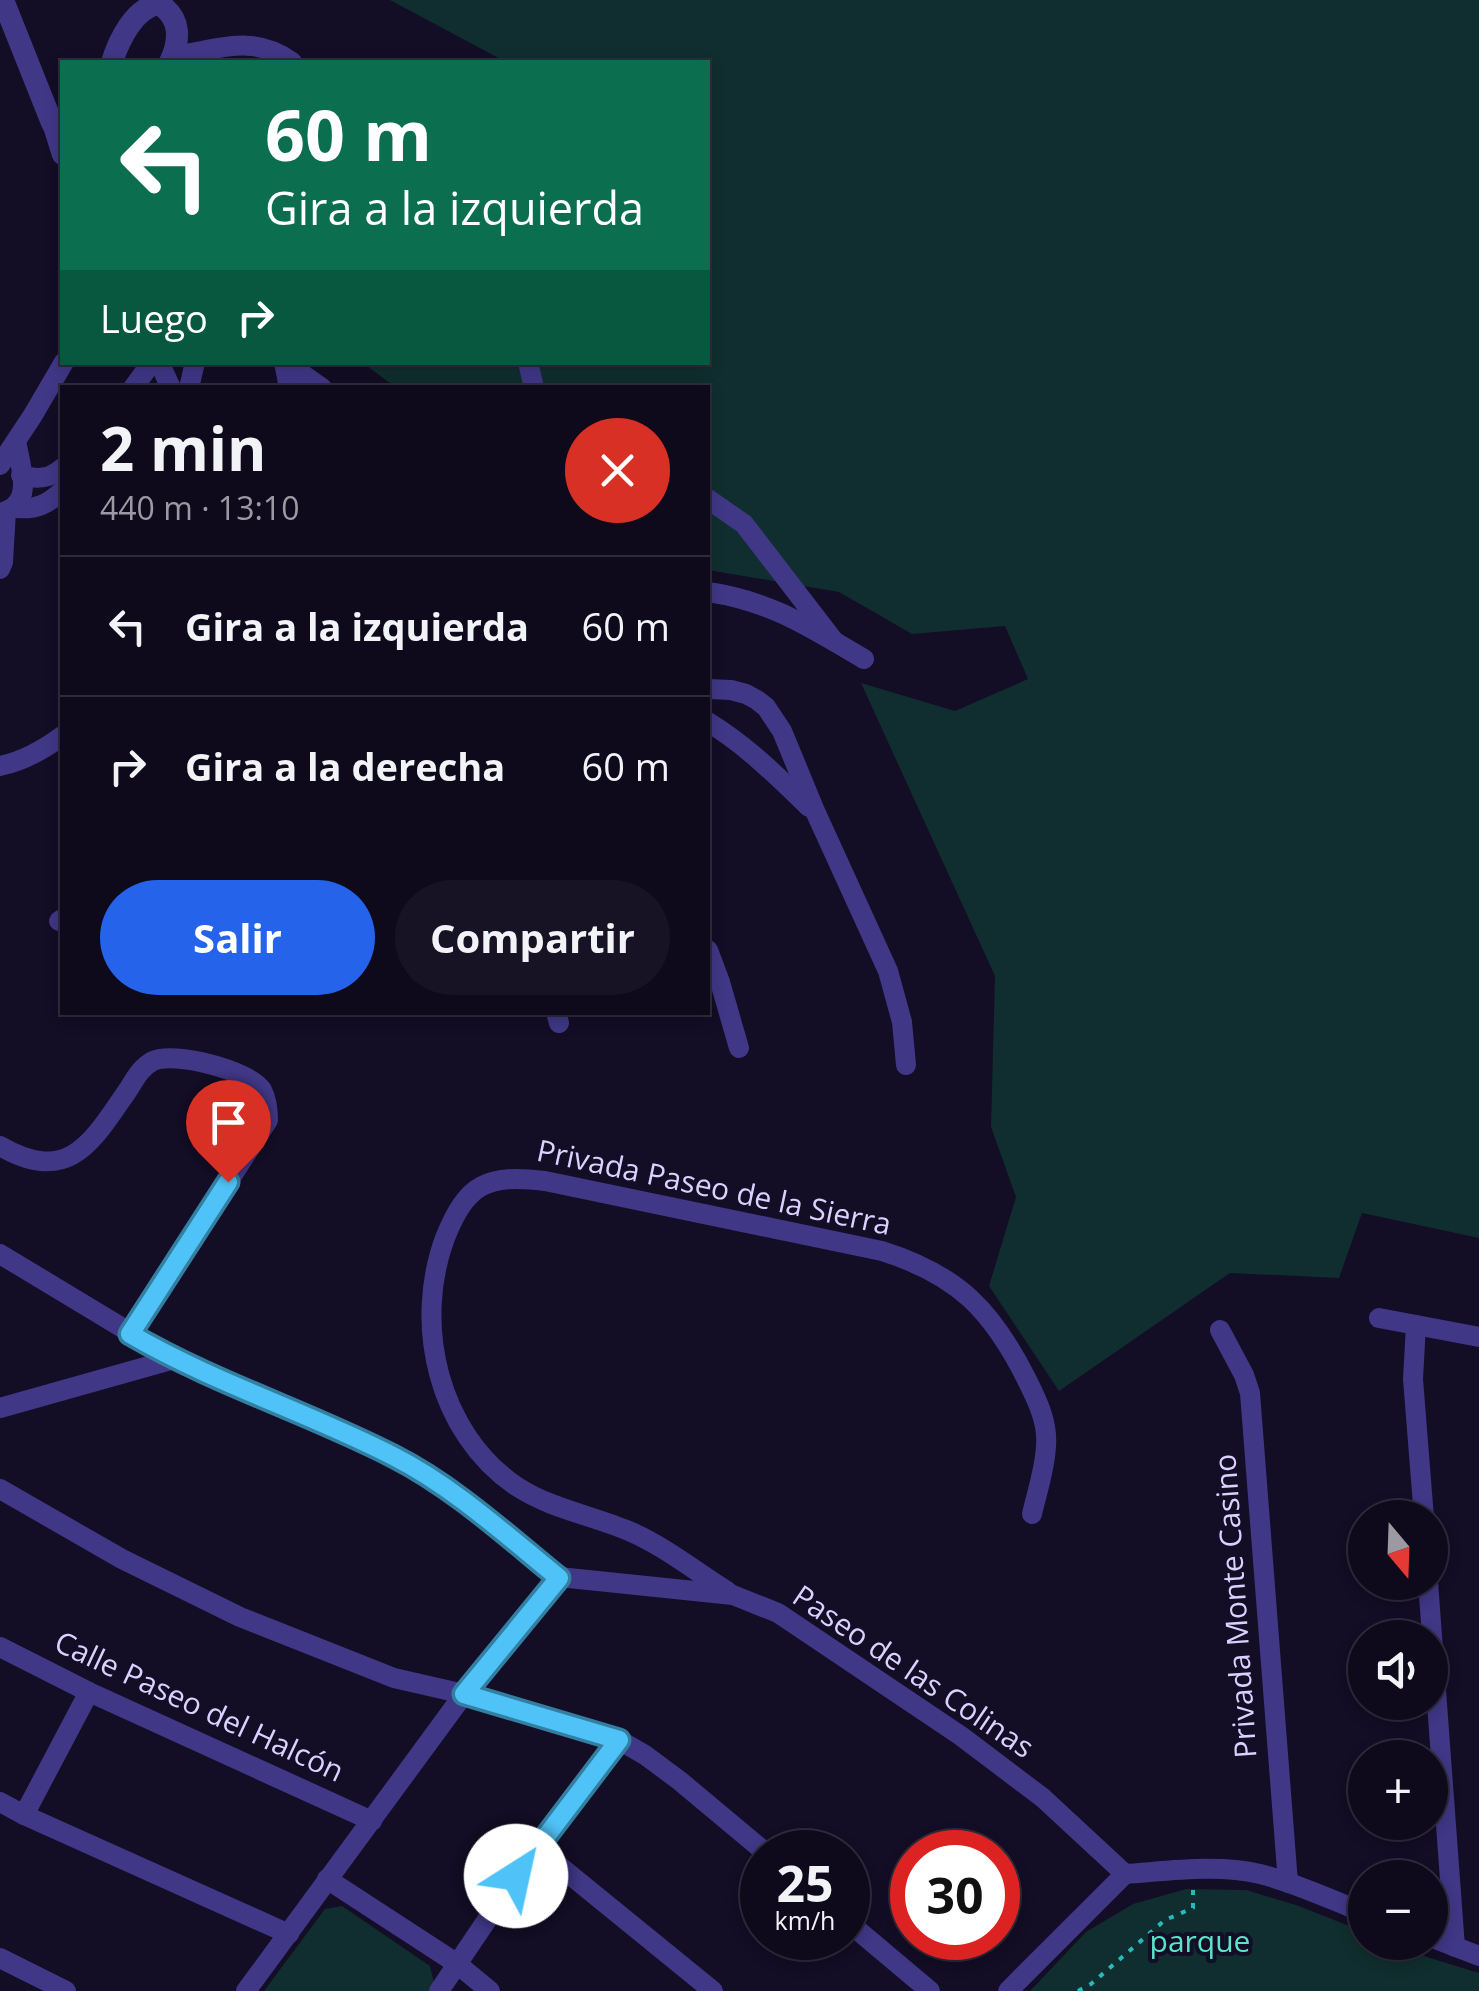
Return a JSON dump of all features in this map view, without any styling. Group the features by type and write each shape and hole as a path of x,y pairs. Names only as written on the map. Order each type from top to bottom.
{"street":[{"path":"3,0 52,95 57,124"},
{"path":"113,60 133,21 150,3 166,7 174,19 178,42 172,59"},
{"path":"172,59 252,44 277,51 289,60"},
{"path":"0,465 62,365"},
{"path":"136,385 153,365"},
{"path":"288,365 317,385"},
{"path":"8,509 22,501 16,441"},
{"path":"22,475 40,479 60,470"},
{"path":"8,509 41,506 60,492"},
{"path":"710,501 744,524 834,641"},
{"path":"0,569 8,509"},
{"path":"710,592 756,603 794,618 864,659"},
{"path":"710,689 746,694 766,707 782,730 814,812 888,970 902,1022 906,1065"},
{"path":"710,723 759,759 814,812"},
{"path":"0,766 17,762 60,737"},
{"path":"710,955 739,1048"},
{"path":"0,1146 42,1162 65,1159 97,1136 143,1068 170,1056 233,1071 252,1080 261,1090 268,1106 268,1120 130,1334"},
{"name":"Privada Paseo de la Sierra","path":"733,1595 637,1535 549,1504 514,1485 482,1457 464,1432 440,1378 432,1341 431,1297 440,1252 451,1223 466,1197 477,1189 493,1181 545,1181 882,1251 911,1260 946,1279 973,1299 997,1327 1040,1409 1046,1444 1032,1514"},
{"path":"0,1254 174,1360 394,1456 466,1503 559,1578 464,1694 246,1991"},
{"path":"1379,1318 1479,1337"},
{"path":"1416,1325 1414,1379 1423,1500"},
{"name":"Privada Monte Casino","path":"1220,1330 1250,1393 1288,1883"},
{"path":"0,1408 174,1360"},
{"path":"0,1488 122,1559 240,1616 394,1678 464,1694 619,1740 646,1755 740,1831"},
{"name":"Paseo de las Colinas","path":"559,1578 733,1595 778,1613 961,1736 1042,1798 1125,1874"},
{"path":"1429,1600 1455,1947"},
{"name":"Calle Paseo del Halcón","path":"0,1647 89,1692 372,1821"},
{"path":"24,1815 89,1692"},
{"path":"439,1991 536,1847 619,1740"},
{"path":"0,1802 289,1934"},
{"path":"536,1847 713,1991"},
{"path":"1008,1991 1125,1874 1225,1870 1260,1874 1348,1906"},
{"path":"327,1879 456,1963 490,1991"},
{"path":"870,1941 930,1991"},
{"path":"1448,1944 1479,1956"},
{"path":"0,1958 66,1991"}],"path":[{"path":"1078,1991 1165,1920 1193,1908 1192,1870"}],"green space":[{"path":"390,0 1479,0 1479,1238 1362,1213 1339,1278 1230,1273 1059,1391 989,1286 1016,1197 991,1127 995,976 861,683 955,711 1028,679 1005,626 912,634 839,592 710,570 710,385 392,385 366,365 710,365 710,60 502,60"},
{"name":"parque","path":"1186,1889 1246,1890 1348,1925 1348,1960 1437,1960 1479,1973 1479,1991 1030,1991 1086,1932 1133,1904"},
{"path":"342,1906 430,1966 435,1987 432,1991 264,1991 325,1909"}],"route":[{"path":"228,1182 130,1334 174,1360 394,1456 466,1503 559,1578 464,1694 619,1740 516,1876"}]}
